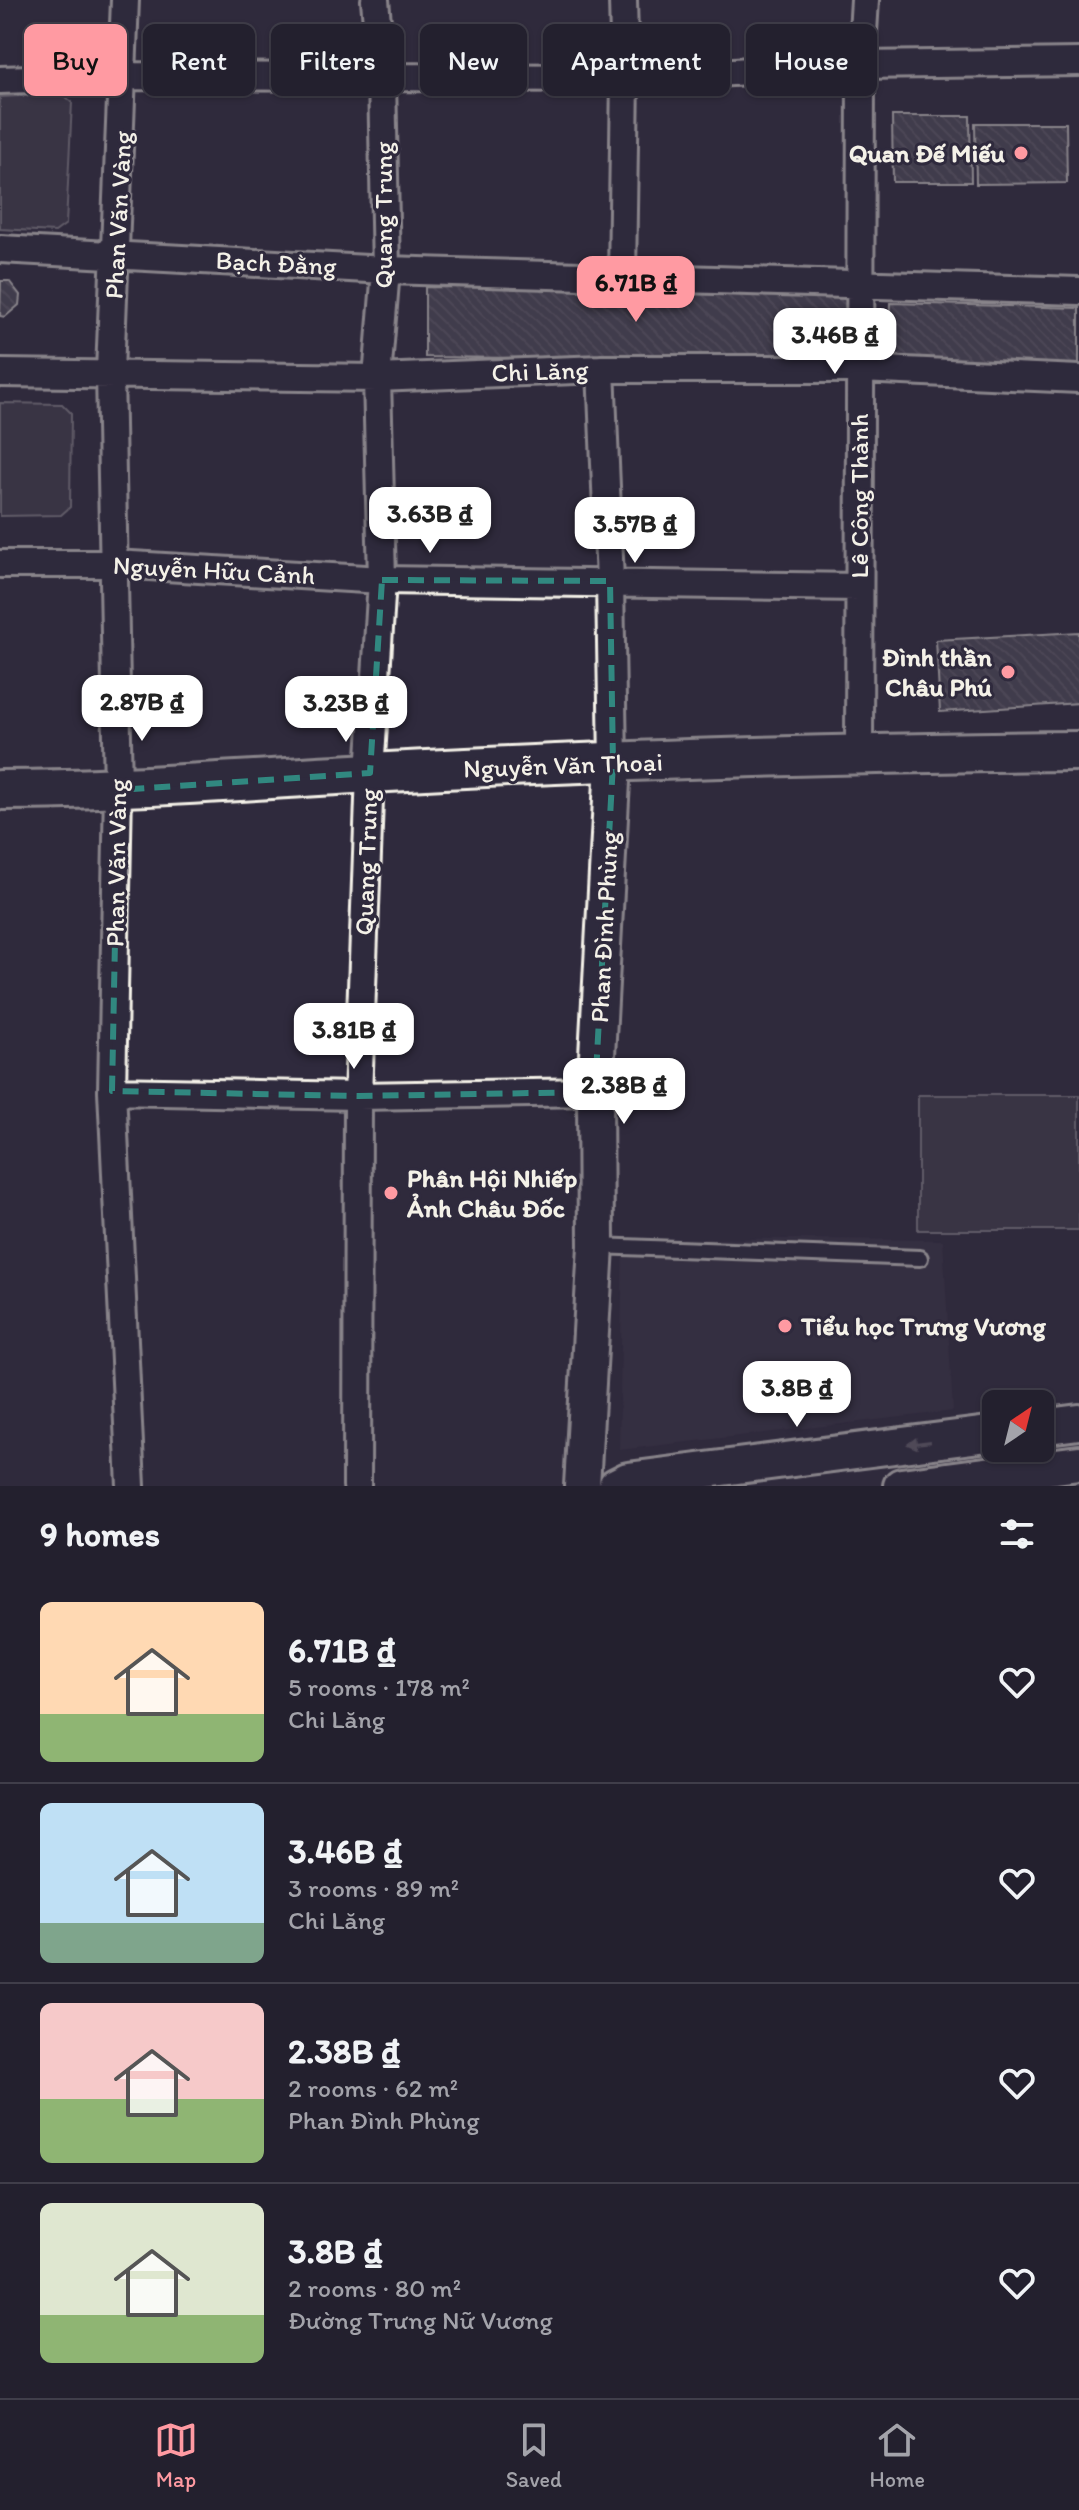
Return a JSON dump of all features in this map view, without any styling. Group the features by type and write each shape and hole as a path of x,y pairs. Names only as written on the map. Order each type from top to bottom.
{"main road":[{"name":"Nguyễn Văn Thoại","path":"0,790 118,790 370,773 859,753 1079,751"}],"street":[{"name":"Phan Văn Vàng","path":"125,0 125,24"},
{"name":"Quang Trung","path":"375,0 377,24"},
{"path":"623,0 624,24"},
{"name":"Lê Công Thành","path":"864,24 865,0"},
{"path":"877,65 1079,62"},
{"path":"127,76 271,78"},
{"path":"404,79 543,78"},
{"path":"0,80 24,79"},
{"name":"Phan Văn Vàng","path":"123,96 110,372 118,790 112,1091 131,1486"},
{"name":"Quang Trung","path":"357,1486 358,1096 370,773 382,580 377,378 386,270 382,96"},
{"path":"622,276 625,96"},
{"name":"Lê Công Thành","path":"859,753 861,96"},
{"name":"Bạch Đằng","path":"0,249 386,270 1079,291"},
{"name":"Chi Lăng","path":"0,373 110,372 377,378 601,369 860,369 1079,379"},
{"name":"Phan Đình Phùng","path":"582,1486 596,1246 595,1092 613,763 610,581 601,369"},
{"name":"Nguyễn Hữu Cảnh","path":"0,564 115,564 382,580 859,587"},
{"path":"112,1091 358,1096 595,1092"},
{"path":"1054,1425 1079,1422"},
{"path":"616,1486 628,1480 982,1435"},
{"path":"901,1486 1079,1463"}],"lane":[{"path":"596,1246 920,1258"}],"highlighted area":[{"path":"382,580 610,581 613,763 595,1092 358,1096 112,1091 118,790 370,773"}],"shaded area":[{"path":"64,96 72,102 66,224 55,232 0,229 0,97"},
{"path":"0,403 62,404 71,413 70,507 61,515 0,516"},
{"path":"918,1095 1079,1095 1079,1230 918,1230"},
{"name":"Tiểu học Trưng Vương","path":"623,1238 943,1240 953,1411 619,1450"}],"building":[{"path":"892,116 970,116 971,182 893,182"},
{"name":"Quan Đế Miếu","path":"975,123 1066,123 1067,183 976,184"},
{"path":"1,281 9,281 20,295 19,305 5,317 0,316"},
{"path":"425,287 847,290 847,361 425,357"},
{"path":"890,303 1079,308 1079,365 888,360"},
{"name":"Đình thần Châu Phú","path":"1079,632 1079,703 940,712 936,640"}],"place":[{"name":"Quan Đế Miếu","path":"1021,153"},
{"name":"Đình thần Châu Phú","path":"1008,672"},
{"name":"Phân Hội Nhiếp Ảnh Châu Đốc","path":"391,1193"},
{"name":"Tiểu học Trưng Vương","path":"785,1326"}]}
